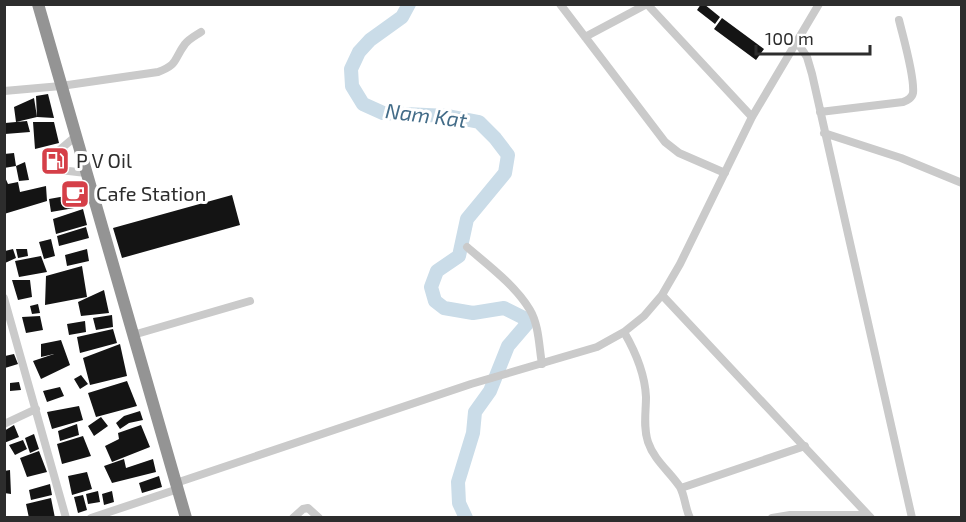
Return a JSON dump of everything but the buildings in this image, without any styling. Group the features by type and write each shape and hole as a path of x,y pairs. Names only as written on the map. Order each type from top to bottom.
{"highway":[{"path":"38,4 186,518"}],"street":[{"path":"560,4 665,142 679,153 725,173"},
{"path":"92,518 177,486 471,384 597,347 624,332 644,316 662,295 752,117 819,4"},
{"path":"585,37 647,5 752,117"},
{"path":"820,112 903,102 913,95 899,20"},
{"path":"4,91 61,86 158,72 171,67 188,40 201,32"},
{"path":"797,42 807,57 812,74 912,518"},
{"path":"824,133 901,158 962,183"},
{"path":"76,136 56,153 60,170 86,173"},
{"path":"468,247 515,291 531,310 542,364"},
{"path":"662,295 870,516"},
{"path":"4,298 66,518"},
{"path":"133,334 250,301"},
{"path":"624,332 634,350 644,380 646,394 644,430 648,444 656,458 681,488 690,518"},
{"path":"4,424 36,409"},
{"path":"681,488 805,446"},
{"path":"293,518 308,508 319,518"},
{"path":"772,518 790,515 870,516"}],"waterway":[{"name":"Nam Kat","path":"409,4 402,17 370,40 359,52 351,69 352,86 363,104 383,113 448,116 479,122 508,155 505,173 467,219 459,256 437,271 431,287 435,301 444,308 473,313 504,308 524,318 526,325 508,346 490,391 475,412 473,433 458,482 459,503 466,518"}],"place":[{"name":"P V Oil","path":"55,161"},
{"name":"Cafe Station","path":"75,194"}]}
